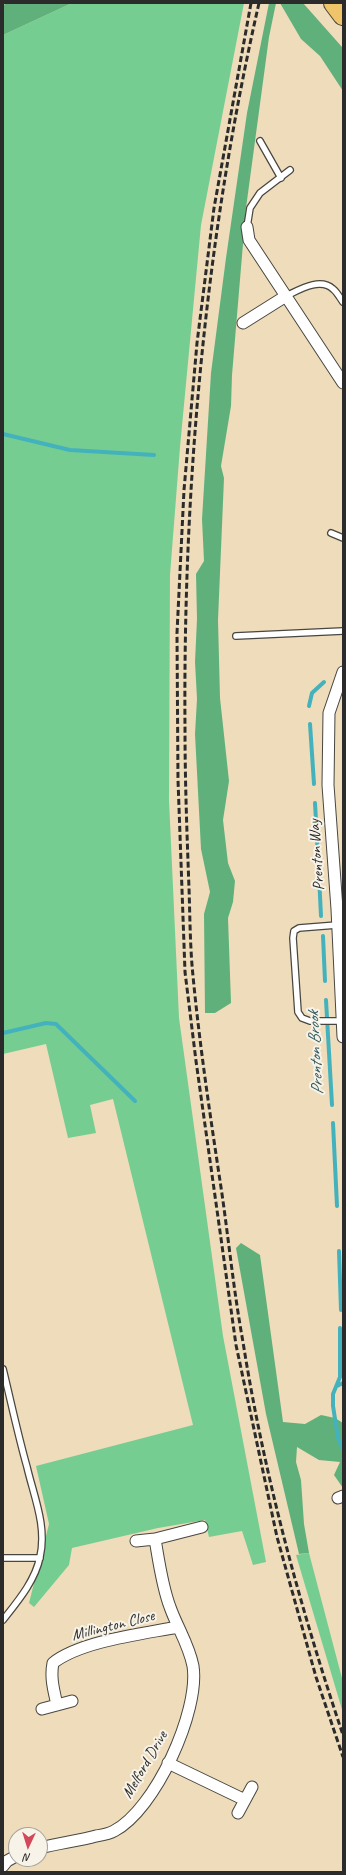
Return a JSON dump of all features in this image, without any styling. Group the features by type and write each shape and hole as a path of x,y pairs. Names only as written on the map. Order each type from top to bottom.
{"highway":[{"path":"334,3 343,15"}],"street":[{"path":"247,227 248,240 343,383"},
{"path":"243,323 286,296"},
{"name":"Prenton Way","path":"343,672 329,713 328,785 341,960 341,1021 343,1037"},
{"path":"136,1540 155,1539 202,1526"},
{"name":"Melford Drive","path":"48,1846 113,1832 129,1821 145,1802 180,1739 194,1686 193,1667 189,1647 169,1606 155,1539"},
{"name":"Millington Close","path":"57,1705 52,1683 53,1663 64,1655 80,1649 116,1640 178,1627"},
{"path":"42,1709 72,1701"},
{"path":"168,1763 244,1800"},
{"path":"238,1813 252,1787"}],"lane":[{"path":"260,141 281,178"},
{"path":"247,227 250,208 260,193 290,170"},
{"path":"286,296 305,287 325,284 334,289 343,302"},
{"path":"331,533 343,538"},
{"path":"236,636 343,631"},
{"path":"338,925 299,928 294,931 293,938 298,1012 302,1018 310,1021 341,1021"},
{"path":"3,1369 27,1469 39,1511 43,1539 40,1558 27,1589 3,1620"},
{"path":"3,1558 40,1558"}],"green space":[{"path":"8,3 72,3 3,35 3,5"},
{"path":"72,3 244,3 201,225 180,447 170,575 169,800 179,1018 223,1336 266,1562 253,1565 242,1531 209,1537 205,1520 158,1528 72,1548 69,1565 34,1607 29,1603 49,1524 36,1466 193,1425 113,1099 90,1105 96,1133 68,1138 46,1044 3,1054 3,35"},
{"path":"269,3 276,3 269,37 246,208 232,375 231,406 221,466 224,478 218,620 220,698 229,781 223,820 228,863 235,881 233,902 228,918 231,1003 215,1013 205,1013 204,914 210,892 201,849 195,734 197,699 195,662 197,619 196,574 204,561 202,519 211,373 247,113"},
{"path":"280,3 303,3 342,47 343,91 320,56 301,39"},
{"path":"241,1243 260,1255 283,1422 305,1424 321,1415 335,1418 343,1423 343,1488 334,1475 340,1462 319,1460 297,1447 296,1462 301,1480 304,1524 309,1553 299,1554 266,1414 236,1248"},
{"path":"309,1553 343,1682 343,1713 296,1555"}],"waterway":[{"path":"3,434 70,450 154,455"},
{"name":"Prenton Brook","path":"309,706 312,693 324,682"},
{"name":"Prenton Brook","path":"310,724 314,784"},
{"name":"Prenton Brook","path":"315,803 318,857"},
{"name":"Prenton Brook","path":"319,876 321,916"},
{"name":"Prenton Brook","path":"323,936 325,981"},
{"name":"Prenton Brook","path":"326,1000 332,1105"},
{"path":"3,1033 46,1023 56,1024 135,1101"},
{"name":"Prenton Brook","path":"333,1123 337,1206"},
{"name":"Prenton Brook","path":"339,1251 341,1310"},
{"name":"Prenton Brook","path":"340,1328 340,1377 333,1394 333,1406 338,1438 343,1450"},
{"name":"Prenton Brook","path":"337,1386 343,1383"}],"railway":[{"path":"251,3 214,208 197,343 184,490 177,633 178,780 185,972 236,1345 277,1537 316,1677 343,1757"},
{"path":"259,3 240,92 224,182 211,273 193,455 185,638 185,769 192,965 206,1085 237,1305 261,1442 298,1589 343,1735"}]}
